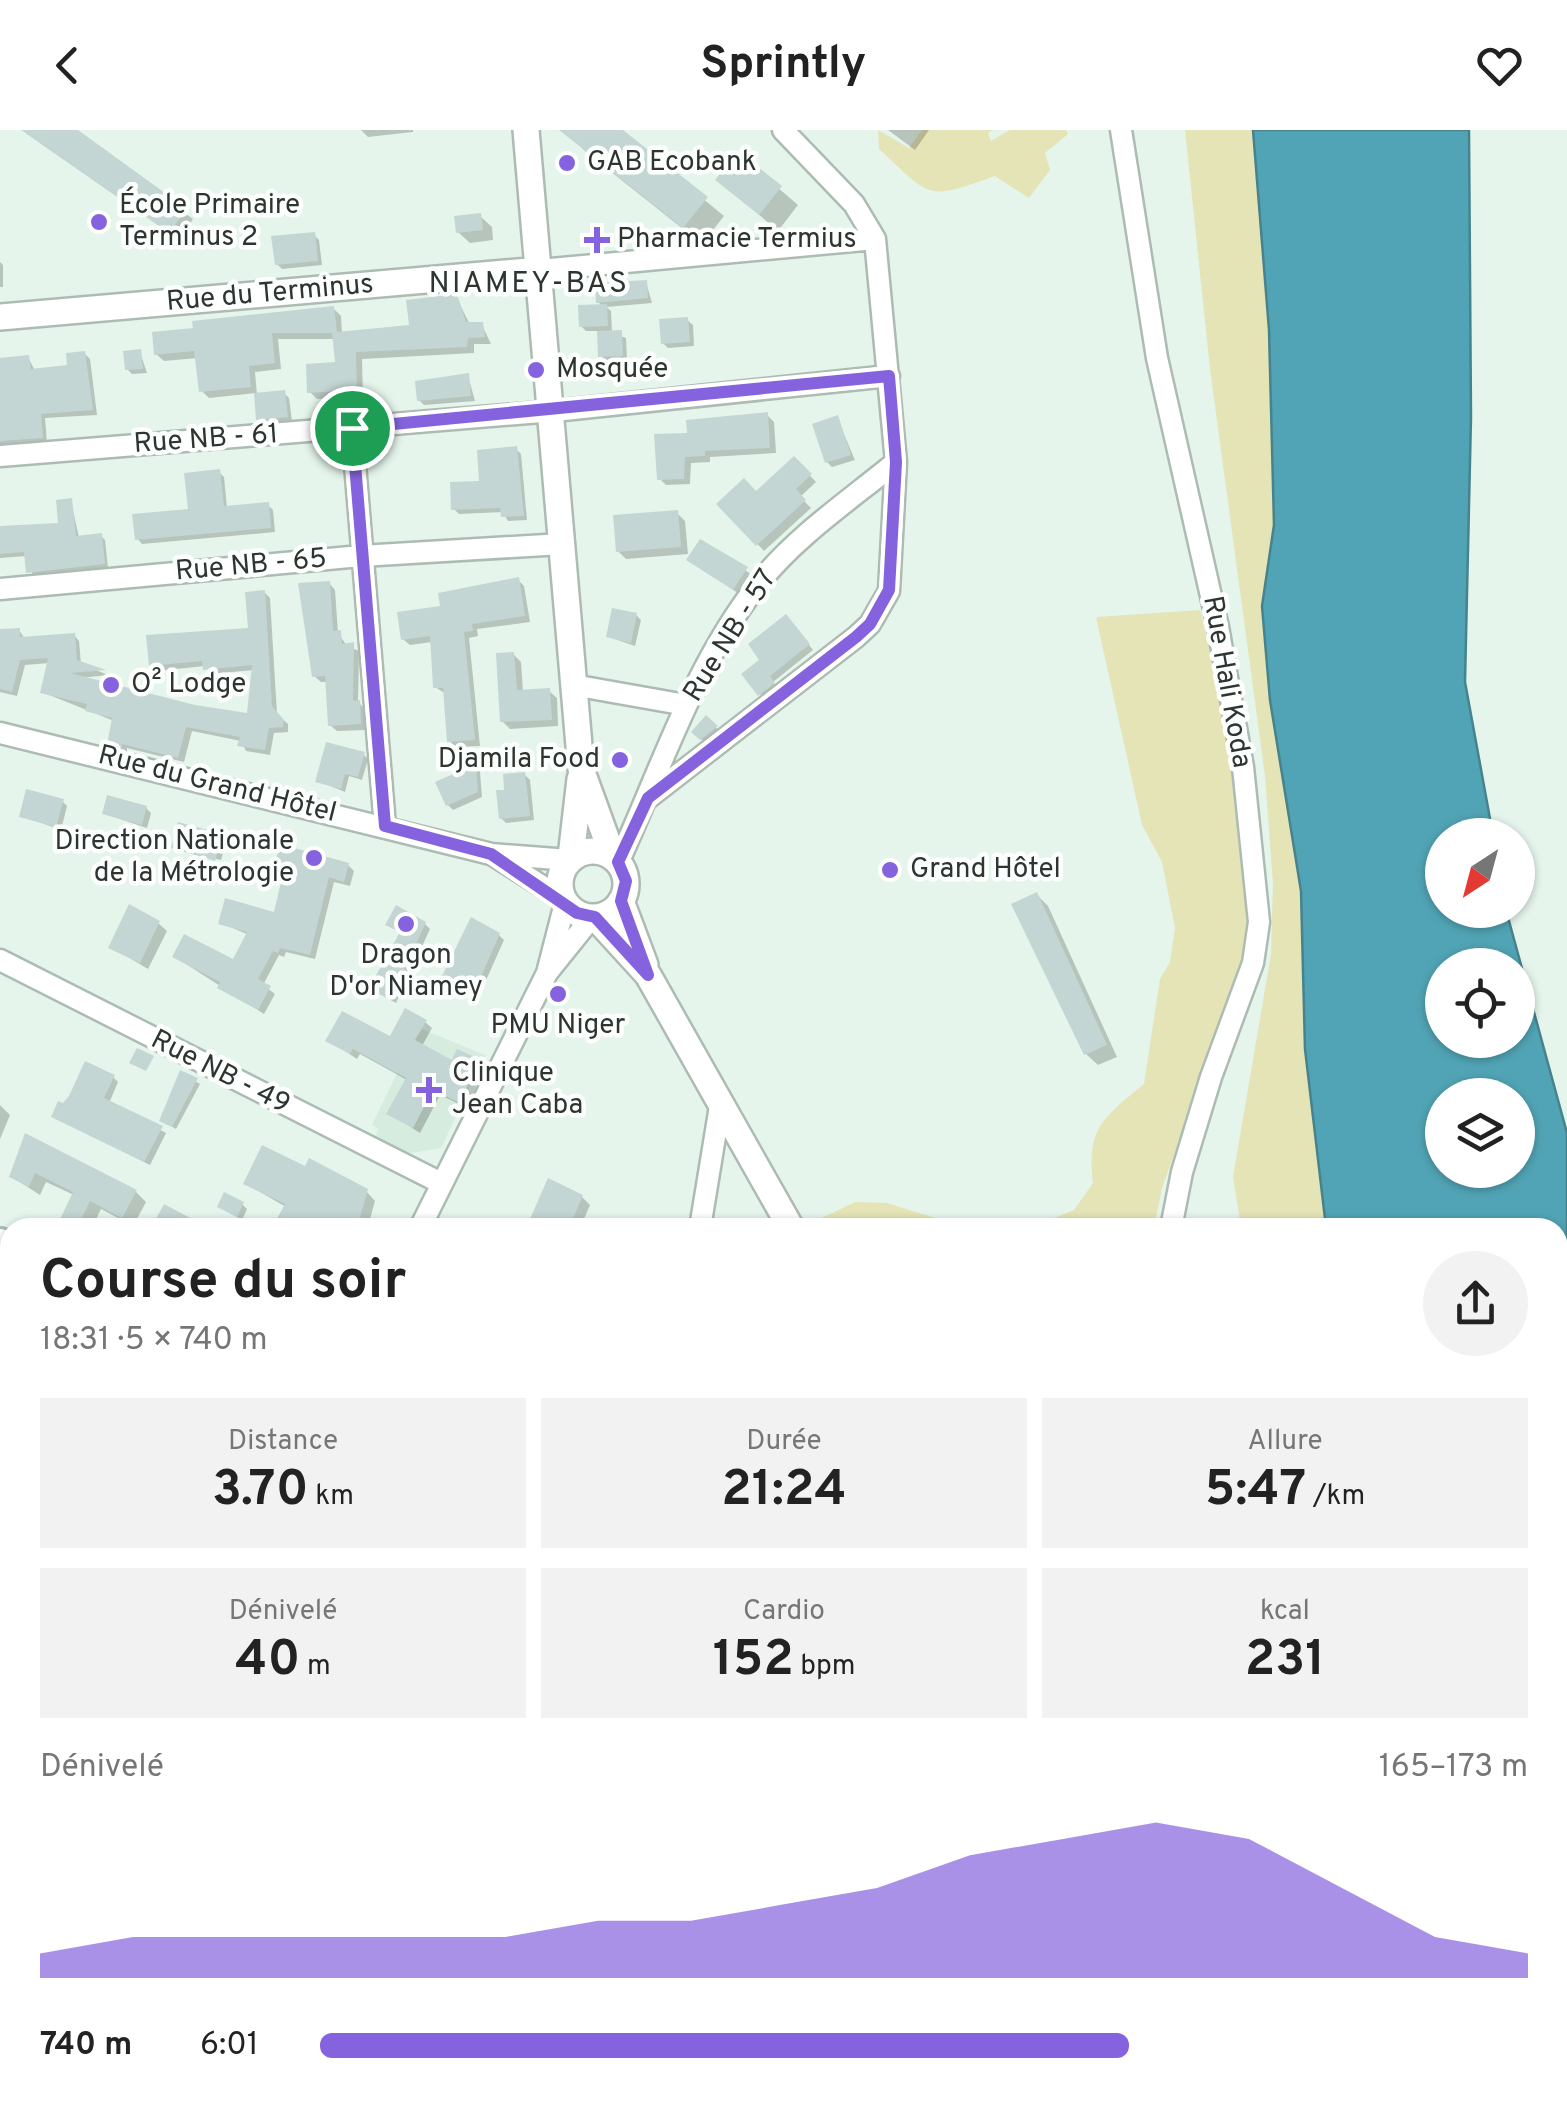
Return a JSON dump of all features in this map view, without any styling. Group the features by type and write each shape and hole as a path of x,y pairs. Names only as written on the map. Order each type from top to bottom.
{"street":[{"path":"425,1218 546,973 565,901 560,879 570,858 581,768 554,412 526,130"},
{"path":"648,798 870,624 889,590 896,462 875,238 854,204 783,130"},
{"name":"Rue Hali Koda","path":"1121,130 1157,358 1218,627 1240,749 1259,922 1253,963 1182,1172 1173,1218"},
{"path":"540,270 875,238"},
{"name":"Rue du Terminus","path":"0,317 540,270"},
{"name":"Rue NB - 61","path":"0,456 554,412 889,376"},
{"path":"352,428 385,826"},
{"name":"Rue NB - 57","path":"616,860 648,798 686,705 758,583 784,555 896,462"},
{"name":"Rue NB - 65","path":"0,589 361,556 562,544"},
{"path":"573,685 686,705"},
{"name":"Rue du Grand Hôtel","path":"0,732 491,854 570,858"},
{"path":"565,901 577,913 594,917 610,912 621,901 626,881 581,768"},
{"path":"570,858 592,850 616,860"},
{"name":"Rue du Grand Hôtel","path":"491,854 565,901"},
{"path":"621,901 648,975 785,1218"},
{"path":"546,973 594,917"},
{"path":"594,917 648,975"},
{"name":"Rue NB - 49","path":"0,960 441,1184"},
{"path":"702,1218 721,1100"}],"shaded area":[{"name":"Clinique Jean Caba","path":"419,1028 485,1055 441,1148 405,1154 375,1138 378,1129 372,1125"}],"green space":[{"path":"878,130 909,148 922,130 993,130 988,133 991,141 1010,130 1066,130 1068,134 1045,153 1050,170 1029,198 995,176 942,191 921,186 879,149"},
{"path":"1185,130 1253,130 1269,330 1274,525 1262,607 1270,700 1301,891 1305,1049 1325,1218 1240,1218 1233,1177 1271,954 1273,884 1265,776 1210,369"},
{"path":"1200,610 1241,777 1250,940 1162,1188 1156,1218 1054,1218 1074,1210 1093,1183 1092,1149 1101,1125 1144,1084 1160,979 1170,962 1175,928 1162,862 1142,825 1096,617"},
{"path":"855,1202 887,1203 935,1218 822,1218"}],"water":[{"path":"1253,130 1469,130 1471,417 1465,682 1490,818 1425,818 1425,928 1511,928 1516,948 1425,948 1425,1058 1535,1058 1535,1016 1567,1133 1567,1218 1325,1218 1305,1049 1301,891 1270,700 1262,606 1274,525 1269,330"}],"building":[{"path":"21,130 78,130 187,209 169,233"},
{"path":"559,130 623,130 708,197 683,228"},
{"path":"738,151 782,186 759,215 715,180"},
{"path":"481,213 483,230 456,233 454,216"},
{"path":"315,232 318,261 275,265 271,236"},
{"path":"647,280 648,298 596,303 595,283"},
{"path":"457,294 466,322 483,322 485,337 468,338 467,347 356,352 357,390 307,393 306,364 335,362 332,333 272,333 275,363 249,366 251,387 199,392 194,351 154,355 152,332 193,328 192,321 334,306 337,332 409,325 406,300"},
{"path":"607,304 608,326 579,327 578,305"},
{"path":"688,317 690,342 661,344 659,319"},
{"path":"622,330 623,356 598,357 597,331"},
{"path":"141,349 143,369 125,370 123,351"},
{"path":"85,351 93,410 41,414 43,438 0,441 0,358 29,355 31,369 67,365 66,353"},
{"path":"469,373 471,396 417,401 415,381"},
{"path":"285,390 288,417 256,420 254,393"},
{"path":"768,412 770,448 705,451 705,456 685,457 684,479 657,480 654,434 687,433 686,420"},
{"path":"838,415 851,455 825,463 812,424"},
{"path":"517,446 524,516 501,517 500,508 451,510 450,482 479,481 477,450"},
{"path":"794,456 812,474 796,489 806,500 756,546 716,504 744,478 756,491"},
{"path":"220,469 224,506 269,502 271,528 135,540 132,514 188,509 184,473"},
{"path":"72,498 76,536 102,533 105,564 26,573 24,552 0,554 0,526 58,523 56,500"},
{"path":"678,510 681,547 616,552 613,515"},
{"path":"700,539 748,567 733,590 686,560"},
{"path":"519,577 525,616 472,624 473,631 464,632 475,740 447,742 443,688 433,688 430,636 401,640 397,612 440,606 438,593"},
{"path":"330,581 333,631 341,630 342,644 354,642 353,701 360,700 361,724 328,726 325,676 312,677 298,583"},
{"path":"265,590 272,706 284,720 283,727 269,728 265,750 237,746 240,737 186,727 178,758 122,744 122,748 107,745 112,718 85,711 87,704 40,693 48,658 20,660 12,692 0,689 0,629 20,628 20,637 75,633 77,660 106,670 70,673 195,705 247,713 252,665 203,670 202,661 149,666 146,635 248,628 245,592"},
{"path":"612,608 637,613 631,643 606,637"},
{"path":"786,614 810,644 770,676 775,683 758,696 741,674 759,660 748,644"},
{"path":"514,652 517,690 550,688 552,720 500,722 496,653"},
{"path":"706,715 718,726 700,740 691,732"},
{"path":"326,742 365,752 358,777 345,774 341,789 315,782"},
{"path":"476,764 478,792 446,806 435,782"},
{"path":"525,772 530,816 499,819 496,790 504,790 503,774"},
{"path":"26,789 64,799 56,827 19,817"},
{"path":"107,795 147,806 142,825 102,814"},
{"path":"178,822 223,834 215,861 171,848"},
{"path":"280,844 349,863 344,882 329,877 310,955 280,948 278,953 273,951 258,979 271,986 258,1010 217,988 220,982 172,957 184,934 233,959 247,932 218,924 225,898 274,912 285,865 275,863"},
{"path":"1037,892 1107,1045 1084,1055 1011,904"},
{"path":"129,904 160,921 140,963 108,948"},
{"path":"396,905 426,922 391,1000 369,988 400,932 385,925"},
{"path":"471,917 500,933 474,993 442,976"},
{"path":"405,1008 427,1020 415,1040 452,1060 457,1049 479,1059 460,1103 433,1090 413,1128 386,1114 406,1078 353,1049 350,1054 325,1041 342,1011 390,1036"},
{"path":"137,1048 154,1056 146,1071 129,1063"},
{"path":"85,1061 115,1075 104,1098 163,1126 144,1162 51,1117 58,1101 63,1103 69,1096"},
{"path":"180,1070 198,1078 172,1127 159,1121"},
{"path":"25,1133 137,1190 122,1218 90,1201 82,1218 61,1218 73,1192 35,1173 29,1187 9,1177"},
{"path":"262,1145 305,1166 309,1158 368,1189 362,1218 277,1218 285,1204 243,1184"},
{"path":"548,1178 583,1195 573,1218 530,1218"},
{"path":"224,1192 244,1202 237,1217 217,1207"},
{"path":"164,1204 190,1218 156,1218"}],"place":[{"name":"GAB Ecobank","path":"567,163"},
{"name":"École Primaire Terminus 2","path":"99,222"},
{"name":"Pharmacie Termius","path":"597,240"},
{"name":"Mosquée","path":"536,370"},
{"name":"O² Lodge","path":"111,685"},
{"name":"Djamila Food","path":"620,760"},
{"name":"Direction Nationale de la Métrologie","path":"314,858"},
{"name":"Grand Hôtel","path":"890,870"},
{"name":"Dragon D'or Niamey","path":"406,924"},
{"name":"PMU Niger","path":"558,994"},
{"name":"Clinique Jean Caba","path":"429,1090"}],"district":[{"name":"NIAMEY-BAS","path":"529,284"}],"route":[{"path":"889,376 896,462 889,590 880,610 856,637 648,798 618,862 626,881 621,901 648,975 595,917 577,913 564,900 491,854 385,826 352,428 554,412 889,376"}]}
